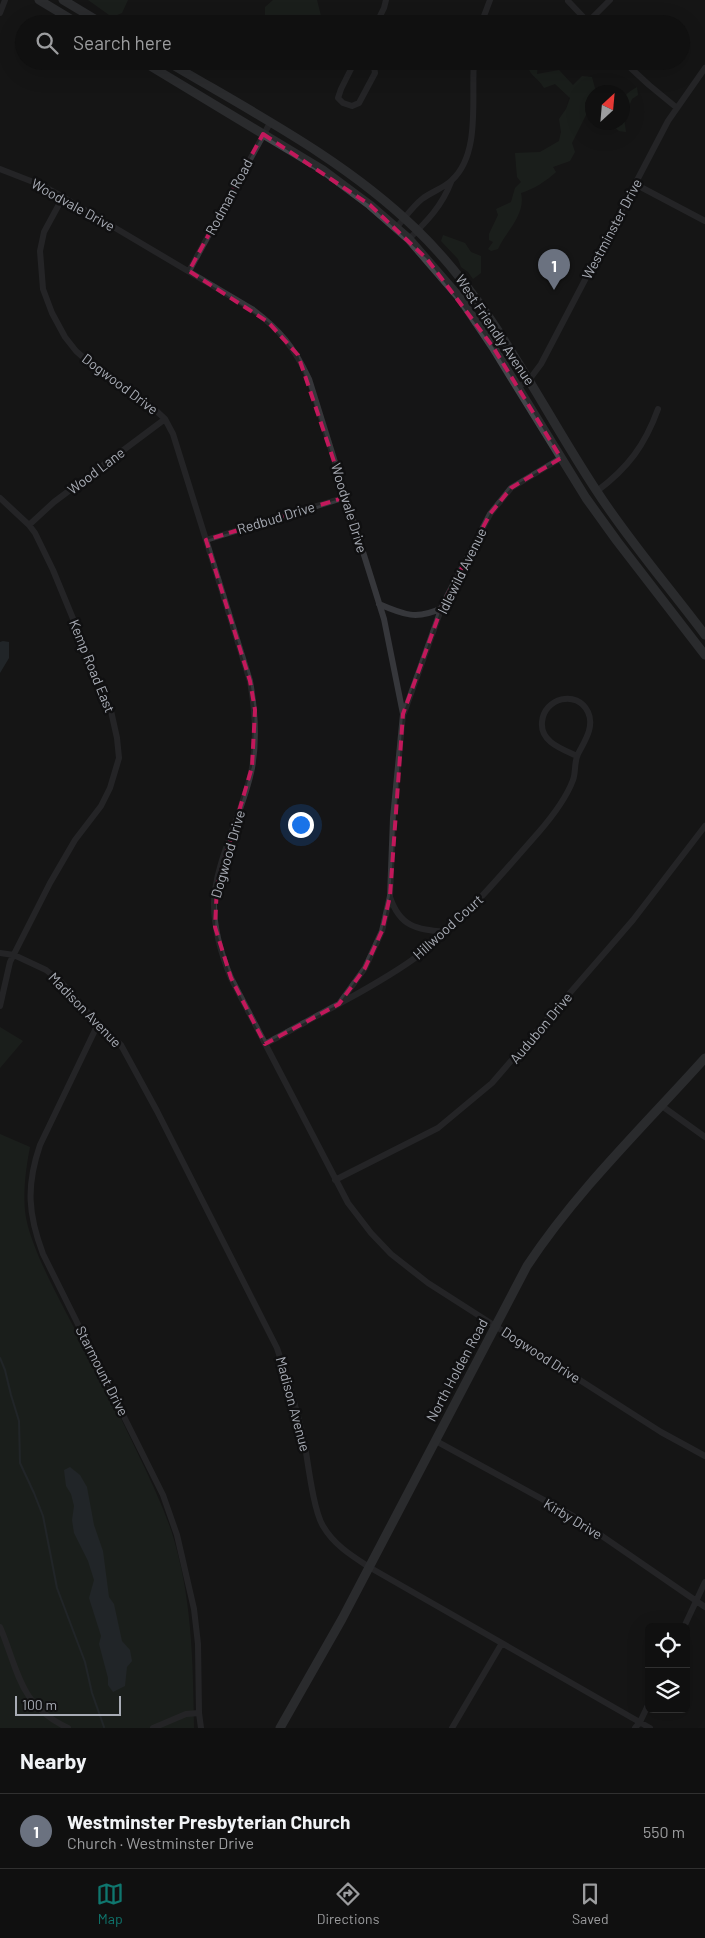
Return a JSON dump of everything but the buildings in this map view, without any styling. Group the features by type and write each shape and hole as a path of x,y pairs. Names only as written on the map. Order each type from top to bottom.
{"main road":[{"path":"39,0 64,15"},
{"path":"63,0 88,15"},
{"name":"West Friendly Avenue","path":"157,70 323,170 370,205 409,239 460,298 518,387 586,498 705,655"},
{"name":"West Friendly Avenue","path":"181,70 330,160 381,197 418,230 470,291 529,380 597,491 705,635"},
{"name":"North Holden Road","path":"280,1728 369,1567 527,1266 553,1228 578,1197 705,1058"}],"street":[{"path":"0,13 5,0"},
{"path":"380,15 386,0"},
{"path":"484,15 490,0"},
{"path":"596,15 610,0"},
{"path":"568,1 581,15"},
{"name":"Westminster Drive","path":"518,387 529,380 541,364 668,121 705,68"},
{"path":"350,70 338,98 343,103 352,106 359,103 375,73 374,70"},
{"path":"409,239 436,212 451,182 461,170 469,151 472,128 474,70"},
{"path":"633,70 677,108"},
{"name":"Rodman Road","path":"189,271 270,123"},
{"name":"Woodvale Drive","path":"0,169 41,185 63,197 189,271 268,322 298,355 309,378 379,604 403,714 393,818 390,896 382,931 366,968 339,1004"},
{"path":"396,228 421,200 451,182"},
{"path":"635,184 705,221"},
{"name":"Dogwood Drive","path":"63,197 44,232 40,251 43,289 52,313 65,337 82,356 93,366 150,405 165,419 173,434 250,681 255,710 252,768 214,902 215,928 221,954 231,978 348,1203 371,1233 391,1254 428,1283 661,1432 705,1456"},
{"path":"597,491 623,470 636,455 652,427 658,409"},
{"name":"Wood Lane","path":"29,525 54,502 165,419"},
{"name":"Idlewild Avenue","path":"403,714 442,608 490,514 511,488 561,458"},
{"name":"Redbud Drive","path":"206,540 346,497"},
{"name":"Kemp Road East","path":"0,498 35,533 53,570 111,711 119,758 110,788 101,806 76,840 55,874 10,962 0,1006"},
{"path":"379,604 400,614 411,615 429,614 442,608"},
{"name":"Hillwood Court","path":"266,1044 381,981 420,954 476,905 547,823 573,782 577,756 590,730 590,721 584,706 579,702 566,698 558,700 546,709 542,715 541,724 546,738 577,756"},
{"name":"Audubon Drive","path":"335,1180 438,1128 492,1083 633,920 705,826"},
{"path":"390,896 395,911 409,924 423,930 445,932"},
{"path":"0,952 14,955"},
{"name":"Madison Avenue","path":"14,955 46,970 61,982 98,1024 121,1045 162,1120 277,1348 292,1394 303,1437 317,1510 323,1526 344,1550 369,1567 650,1728"},
{"name":"Starmount Drive","path":"98,1024 40,1145 34,1164 31,1204 34,1229 47,1261 164,1494 177,1535 194,1609 198,1644 201,1728"},
{"path":"662,1106 705,1137"},
{"name":"Kirby Drive","path":"436,1440 573,1516 705,1607"},
{"path":"686,1623 705,1582"},
{"path":"0,1627 20,1681 28,1696 39,1710 52,1720 68,1728"},
{"path":"452,1728 502,1643"},
{"path":"635,1728 645,1712"},
{"path":"153,1728 186,1714 199,1713"}],"highlighted area":[{"path":"263,134 370,205 427,259 493,347 561,458 511,488 490,514 443,604 403,714 390,896 382,931 365,968 339,1004 265,1044 231,978 215,927 217,886 252,767 255,710 250,681 206,540 346,497 298,355 268,322 189,271"}],"shaded area":[{"path":"88,0 128,0 122,13 109,15"},
{"path":"273,0 317,0 321,15 265,15 265,7"},
{"path":"529,70 537,70 537,74 559,70 573,85 582,76 592,77 594,85 585,85 585,117 572,143 575,152 570,161 553,167 556,172 553,175 535,187 521,193 522,201 518,216 498,249 491,251 488,249 493,242 489,240 489,234 498,215 496,209 511,202 515,188 521,182 517,177 515,153 540,152 559,141 561,132 559,119 566,109 570,98 555,84 544,88"},
{"path":"637,87 638,95 632,99 630,104 630,92"},
{"path":"443,235 465,243 471,252 481,256 481,273 473,279 461,267 458,259 441,241"},
{"path":"0,642 9,642 9,658 0,673"},
{"path":"0,1027 23,1041 0,1068"},
{"path":"0,1134 30,1147 25,1179 24,1203 31,1237 51,1282 130,1437 156,1492 171,1530 183,1579 190,1628 194,1728 0,1728"},
{"path":"70,1467 80,1475 87,1487 94,1525 103,1551 109,1597 114,1604 122,1641 130,1650 132,1661 127,1667 125,1686 113,1692 108,1685 108,1678 99,1644 101,1636 89,1598 94,1580 88,1561 74,1533 72,1520 74,1506 71,1494 66,1486 64,1470"}],"waterway":[{"path":"0,1358 19,1421 20,1463 43,1516 57,1588 85,1662 92,1693 104,1727"}],"place":[{"name":"Westminster Presbyterian Church","path":"554,290"}]}
